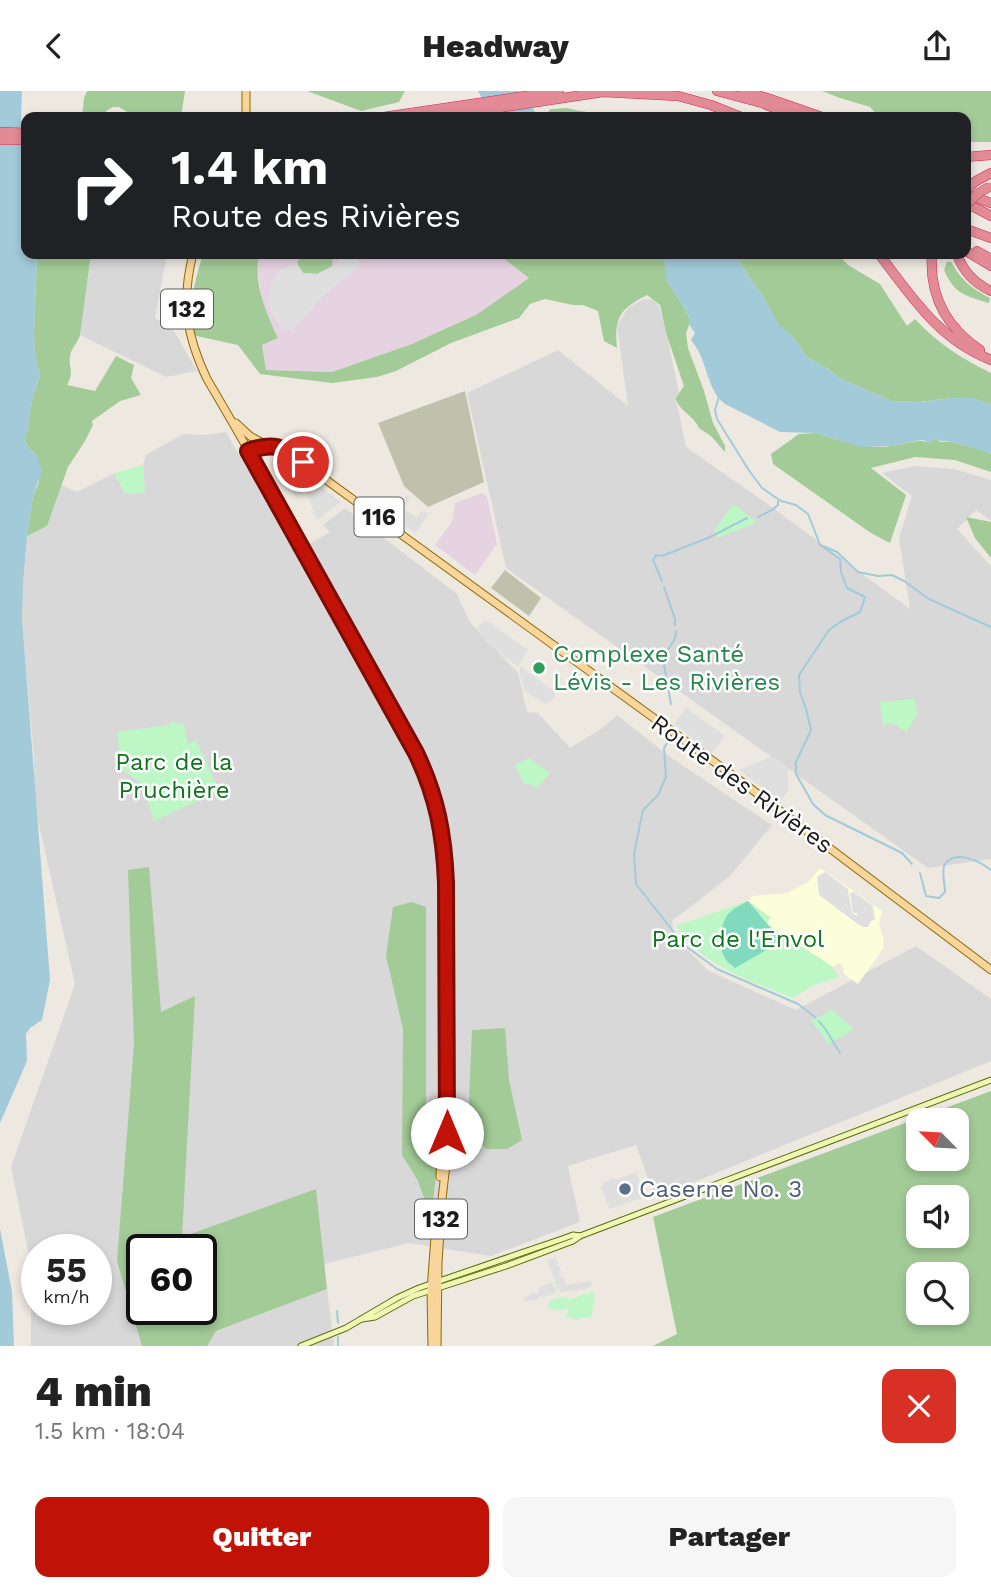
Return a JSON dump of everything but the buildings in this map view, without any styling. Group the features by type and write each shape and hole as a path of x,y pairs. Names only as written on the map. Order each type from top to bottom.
{"highway":[{"path":"718,91 784,112"},
{"path":"743,91 808,112"},
{"path":"420,112 558,93 603,92 678,96 727,112"},
{"path":"463,112 558,93"},
{"path":"663,96 716,112"},
{"path":"0,132 21,133"},
{"path":"0,139 21,140"},
{"path":"971,157 991,155"},
{"path":"971,186 991,173"},
{"path":"971,199 990,187"},
{"path":"971,194 991,204"},
{"path":"971,206 991,216"},
{"path":"971,231 991,238"},
{"path":"971,248 991,258"},
{"path":"971,254 991,266"},
{"path":"883,259 934,323 959,344 991,357"},
{"path":"932,259 933,285 948,320 970,343 991,357"},
{"path":"959,259 976,283 991,291"}],"main road":[{"path":"244,91 244,112"},
{"name":"132","path":"192,259 187,277 187,295 190,337 198,361 416,753 440,817 445,851 447,1156 432,1346"},
{"name":"Route des Rivières","path":"230,418 250,436 266,445 285,450 366,507 746,785 991,970"},
{"path":"248,451 266,445"},
{"name":"132","path":"435,1286 437,1346"}],"street":[{"path":"300,1346 346,1328 397,1298 573,1235 580,1236 991,1080"}],"shaded area":[{"path":"90,259 166,259 155,318 174,331 197,371 166,377 80,335"},
{"path":"258,259 299,259 297,263 331,266 332,259 505,259 530,277 477,315 412,344 332,372 266,370 262,345 278,338 262,302"},
{"path":"340,259 357,259 362,264 322,297 293,330 281,328 267,305 271,285 279,271 297,263 303,273 317,274 338,264"},
{"path":"644,299 653,300 659,306 665,326 679,393 674,399 686,447 910,609 899,538 912,496 882,473 914,466 954,469 991,480 991,521 976,510 957,529 991,566 991,859 928,868 506,568 467,393 558,350 628,406 617,325 628,308"},
{"path":"465,391 484,482 428,507 404,486 378,423"},
{"path":"226,432 248,471 256,476 289,537 307,545 330,532 323,525 345,508 457,594 469,621 518,673 527,712 538,713 570,748 601,729 617,715 670,757 772,825 730,876 672,921 674,937 709,971 796,1010 916,946 991,999 991,1061 655,1198 636,1145 568,1166 580,1222 491,1256 409,1243 324,1264 334,1346 31,1346 31,1325 112,1325 112,1234 25,1234 11,1167 75,984 35,807 34,758 22,618 27,536 47,526 61,485 77,492 115,473 125,494 145,492 143,465 146,455 183,434 207,435"},
{"path":"298,470 341,502 317,520 306,492 294,496 289,484"},
{"path":"482,493 487,496 497,544 475,575 435,545 452,522 455,503"},
{"path":"407,495 410,498 403,509 417,518 423,510 429,514 415,533 392,517"},
{"path":"505,570 541,598 529,616 491,588"},
{"path":"485,620 528,650 518,667 485,641 477,627"},
{"path":"520,666 555,692 555,698 545,704 525,691"},
{"path":"686,707 725,736 712,753 674,724"},
{"path":"773,756 788,768 788,791 780,801 739,770"},
{"path":"820,868 882,911 879,923 884,941 883,949 858,984 843,973 841,964 833,967 767,924 770,917 748,901 752,896 787,893 808,882"},
{"path":"825,872 848,889 852,913 857,916 857,913 853,913 850,893 854,892 873,906 875,920 872,920 868,927 858,924 819,895 817,877"},
{"path":"636,1172 645,1197 609,1209 602,1183"},
{"path":"555,1257 558,1264 556,1267 559,1266 562,1274 559,1275 563,1276 566,1285 591,1281 592,1285 583,1290 560,1292 557,1288 555,1293 524,1302 523,1299 533,1292 539,1293 538,1288 552,1282 554,1287 557,1287 547,1260"}],"green space":[{"path":"87,91 185,91 181,112 128,112 113,107 106,112 83,112"},
{"path":"307,91 405,91 399,102 361,111"},
{"path":"822,91 991,91 991,142 971,142 971,112 874,112 870,107"},
{"path":"567,108 585,112 548,112 551,109"},
{"path":"37,259 90,259 80,335 71,353 71,376 67,385 95,391 116,356 134,365 131,378 141,395 120,401 92,421 93,425 85,441 68,467 47,526 27,536 33,496 39,482 37,456 24,439 40,375 34,335"},
{"path":"202,259 259,259 259,287 278,338 262,345 266,370 332,372 412,344 476,315 529,278 504,259 665,259 667,281 688,315 688,348 725,452 711,436 700,429 675,399 684,386 660,305 647,295 630,305 621,315 617,329 617,348 604,341 598,311 583,305 545,299 530,304 519,318 451,343 396,371 377,377 332,383 260,374 238,345 192,335 191,313"},
{"path":"299,259 333,259 332,266 317,274 303,273 297,263"},
{"path":"738,259 842,259 880,284 907,326 915,319 950,350 991,373 991,405 973,398 892,401 839,378 807,357 793,337 779,326"},
{"path":"947,262 951,262 967,283 990,298 989,303 967,296 957,289 944,270"},
{"path":"817,433 873,447 916,441 930,443 935,439 952,442 991,454 991,472 955,460 915,457 871,468 906,495 890,543 871,533 773,464 771,454 799,434"},
{"path":"143,465 145,492 125,494 115,473"},
{"path":"733,504 757,522 718,538 715,530"},
{"path":"966,517 991,522 991,558 975,538"},
{"path":"915,699 917,715 906,732 892,724 883,726 880,702"},
{"name":"Parc de la Pruchière","path":"173,722 184,725 188,744 196,740 219,791 154,821 142,784 122,769 115,756 119,750 118,732"},
{"path":"529,758 550,773 536,789 531,784 524,784 515,765"},
{"path":"149,867 161,1012 195,996 182,1234 126,1234 126,1292 117,1261 134,1044 128,870"},
{"name":"Parc de l'Envol","path":"748,901 770,917 767,924 833,967 839,977 812,986 793,998 713,962 699,952 676,926"},
{"path":"748,901 780,942 735,968 724,956 721,930 729,913"},
{"path":"412,902 426,907 426,1140 440,1142 432,1209 428,1208 417,1179 402,1155 403,1029 386,956 393,907"},
{"path":"832,1010 854,1029 829,1044 811,1021"},
{"path":"505,1028 509,1080 522,1140 507,1149 486,1149 468,1125 472,1030"},
{"path":"991,1091 991,1346 653,1346 677,1334 653,1217 906,1123 906,1171 970,1171 970,1108 945,1108"},
{"path":"316,1189 327,1289 216,1331 207,1346 142,1346 136,1325 217,1325 217,1234 190,1234"},
{"path":"594,1291 591,1317 576,1320 565,1317 570,1307 559,1311 558,1308 552,1310 548,1306 549,1301 566,1296 569,1300"}],"water":[{"path":"0,91 22,91 21,259 37,259 34,335 40,375 24,439 37,456 42,471 33,496 27,536 22,618 50,980 42,1020 26,1034 27,1061 0,1123"},
{"path":"478,91 519,91 535,112 494,112"},
{"path":"665,259 738,259 780,326 793,337 807,357 839,378 892,401 974,398 991,405 991,454 962,444 935,439 930,443 923,440 892,446 861,447 817,433 780,432 725,404 714,391 701,356 691,340 695,333 683,305 667,281"},
{"path":"0,1229 12,1292 14,1346 0,1346"}],"waterway":[{"path":"719,396 715,410 717,419 748,469 762,488 808,514 819,542"},
{"path":"758,517 772,510 778,505 778,501"},
{"path":"662,581 653,560 656,555 662,556 710,537 747,518"},
{"path":"819,544 840,559 847,588 865,597 860,612 829,630 799,675 800,692 811,730 796,762 796,774 813,804 825,815 902,853 912,864"},
{"path":"823,546 837,552 858,572 878,576 892,575 929,599 991,627"},
{"path":"664,587 675,625"},
{"path":"671,704 663,659 676,631"},
{"path":"669,740 664,748 666,777 658,795 643,810 634,854 636,884 684,945 717,969 798,1004 815,1017"},
{"path":"920,873 926,896 939,898 945,892 945,864 955,857 968,858 991,870"},
{"path":"819,1021 840,1053"},
{"path":"337,1311 338,1323"},
{"path":"338,1337 338,1346"}],"place":[{"name":"Complexe Santé Lévis - Les Rivières","path":"539,668"},
{"name":"Caserne No. 3","path":"625,1189"}],"route":[{"path":"303,462 285,450 266,445 248,451 416,753 426,773 440,817 446,883 447,1133"}]}
